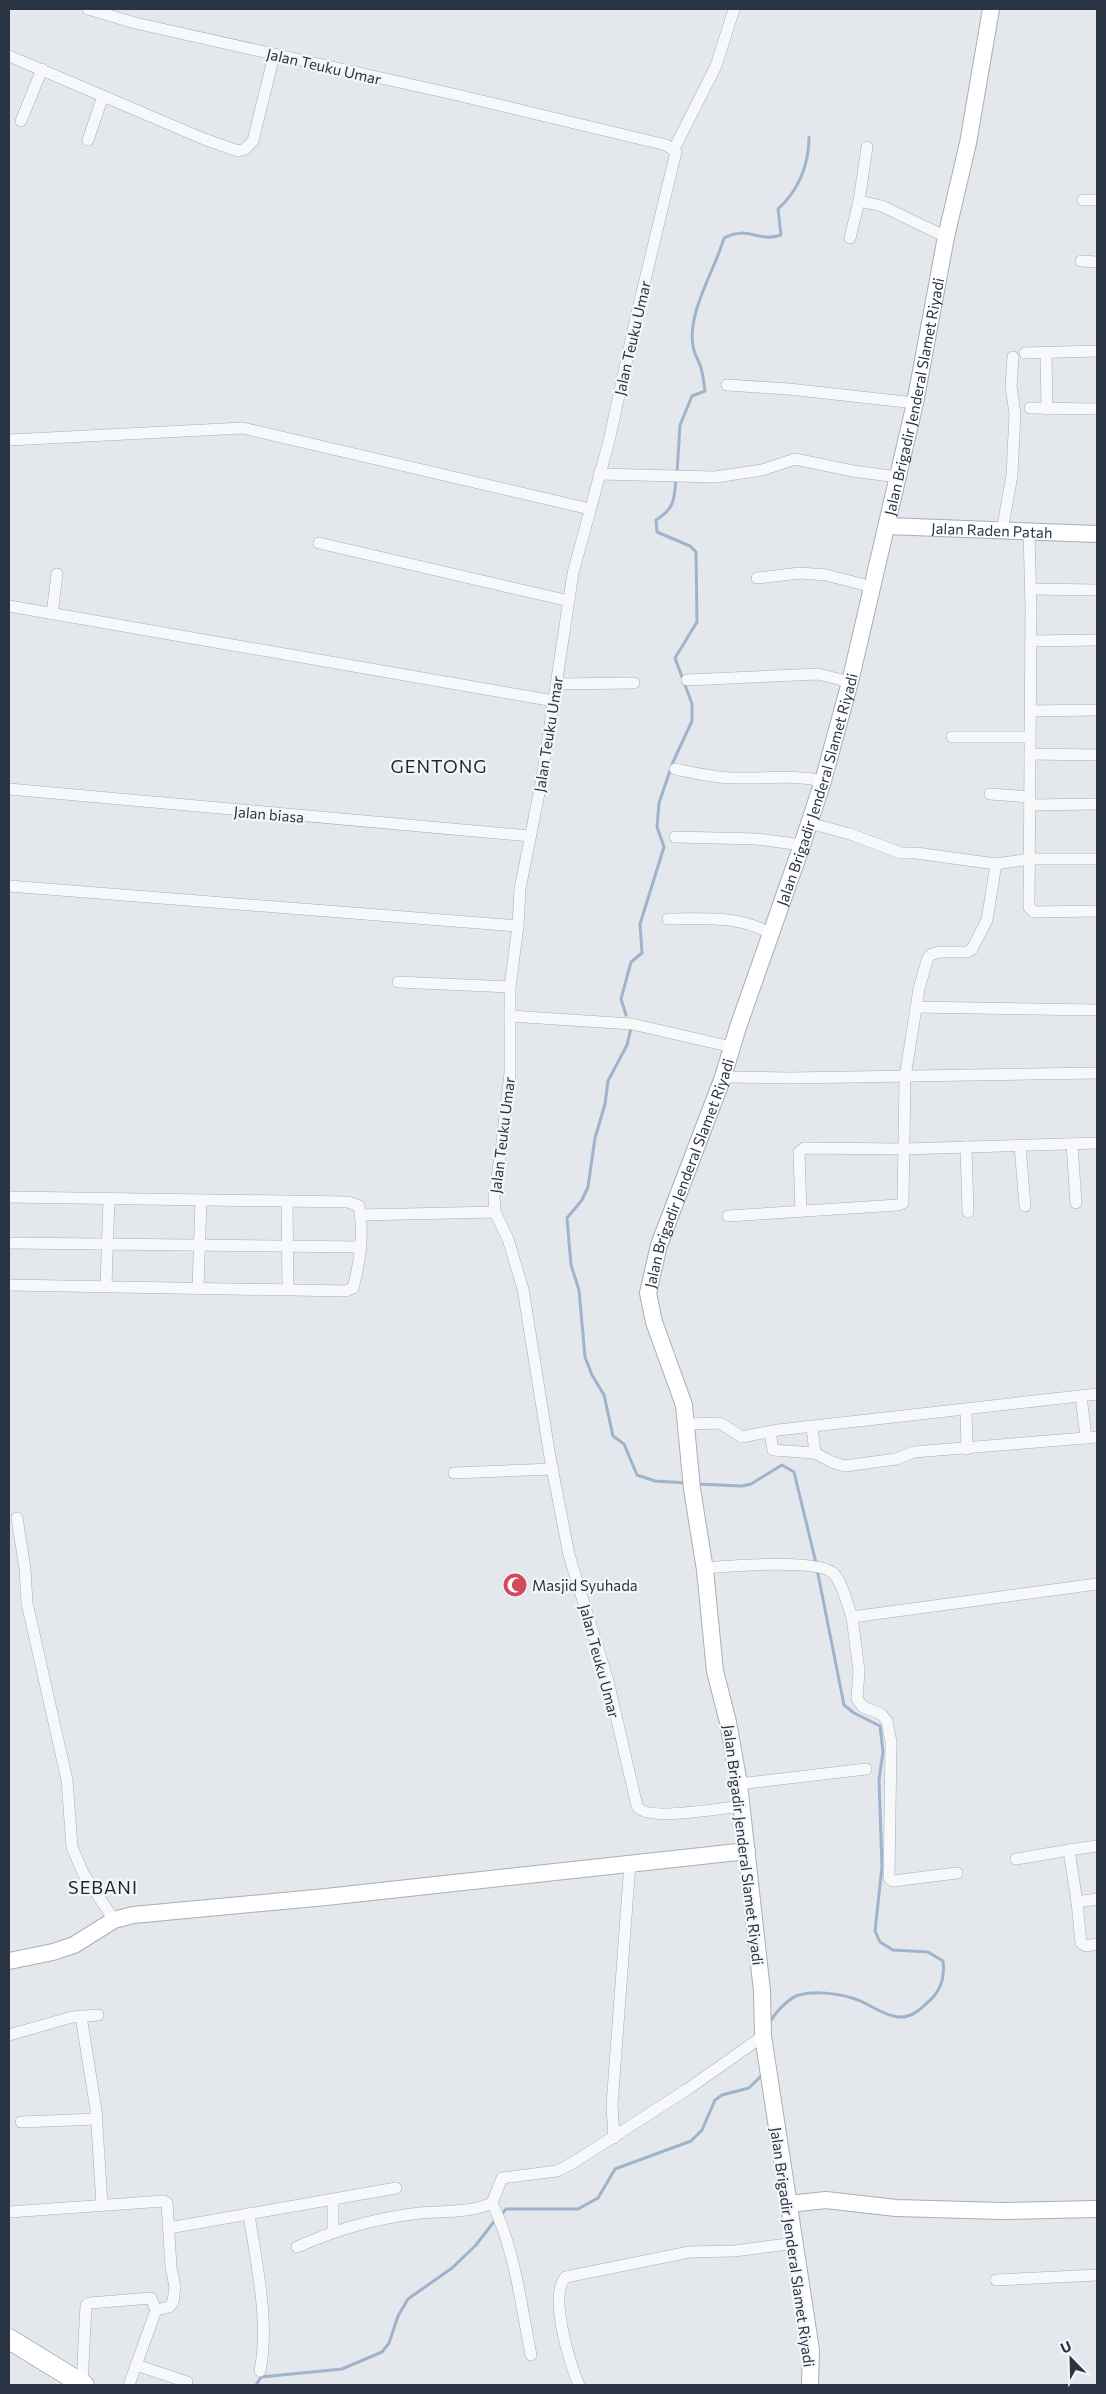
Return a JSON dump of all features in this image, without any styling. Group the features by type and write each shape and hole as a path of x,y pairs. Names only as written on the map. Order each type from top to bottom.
{"highway":[{"path":"9,2339 83,2385"}],"main road":[{"name":"Jalan Brigadir Jenderal Slamet Riyadi","path":"810,2385 811,2350 763,2036 762,1991 739,1784 728,1722 715,1670 682,1394 654,1322 648,1293 659,1245 723,1077 802,845 823,781 850,682 915,403 946,236 968,143 990,9"},
{"name":"Jalan Raden Patah","path":"887,526 1029,533 1097,534"},
{"path":"9,1961 53,1952 74,1945 114,1920 133,1915 326,1897 746,1851"},
{"path":"789,2204 826,2200 896,2208 1002,2211 1097,2209"}],"street":[{"name":"Jalan Teuku Umar","path":"88,9 134,22 274,55 453,94 666,145 674,149 676,156 636,314 609,441 573,573 542,778 520,889 518,926 510,987 510,1073 501,1151 494,1186 495,1212 508,1239 523,1289 552,1469 569,1555 608,1681 639,1810 656,1813 691,1813 741,1806"},
{"path":"674,149 716,66 734,9"},
{"path":"9,56 204,139 238,151 246,149 254,141 274,55"},
{"path":"21,121 42,69"},
{"path":"88,140 102,96"},
{"path":"850,238 859,201 866,147"},
{"path":"1083,200 1097,200"},
{"path":"859,201 882,206 946,236"},
{"path":"1081,261 1097,262"},
{"path":"1026,353 1097,351"},
{"path":"1046,353 1047,409"},
{"path":"1002,531 1012,475 1015,414 1011,386 1013,357"},
{"path":"727,385 789,389 915,403"},
{"path":"1030,408 1097,409"},
{"path":"9,440 243,428 590,509"},
{"path":"599,474 733,475 762,470 795,459 853,471 897,477"},
{"path":"1029,533 1031,589 1029,907 1030,910 1097,911"},
{"path":"319,543 569,602"},
{"path":"757,578 800,573 826,575 873,587"},
{"path":"52,614 57,574"},
{"path":"1031,589 1097,590"},
{"path":"9,606 554,702"},
{"path":"1031,641 1097,640"},
{"path":"687,680 818,674 850,682"},
{"path":"556,684 634,683"},
{"path":"1030,711 1097,710"},
{"path":"952,737 1030,737"},
{"path":"1030,754 1097,755"},
{"path":"675,769 705,776 733,778 800,776 823,781"},
{"name":"Jalan biasa","path":"9,789 530,836"},
{"path":"990,794 1030,801 1097,804"},
{"path":"809,823 850,834 901,853 916,853 996,864 1030,859 1097,859"},
{"path":"675,837 749,838 802,845"},
{"path":"728,1216 898,1205 903,1203 905,1076 916,1007 927,960 930,955 944,951 967,952 974,946 987,920 996,864"},
{"path":"9,886 518,926"},
{"path":"668,919 723,918 756,925 771,934"},
{"path":"398,982 510,987"},
{"path":"916,1007 1097,1010"},
{"path":"510,1016 632,1024 732,1047"},
{"path":"723,1077 790,1078 1097,1073"},
{"path":"801,1211 799,1152 801,1149 966,1148 1097,1143"},
{"path":"1072,1144 1076,1203"},
{"path":"1020,1146 1025,1206"},
{"path":"966,1148 968,1212"},
{"path":"9,1197 348,1202 359,1206 361,1215 359,1266 353,1288 346,1291 106,1285 9,1285"},
{"path":"106,1285 109,1198"},
{"path":"198,1288 201,1200"},
{"path":"288,1201 288,1289"},
{"path":"361,1215 495,1212"},
{"path":"9,1243 360,1246"},
{"path":"686,1424 720,1424 742,1438 770,1432 1097,1394"},
{"path":"770,1432 773,1450 815,1453 845,1466 896,1459 914,1452 1091,1437 1081,1396"},
{"path":"966,1410 966,1449"},
{"path":"812,1427 815,1453"},
{"path":"454,1473 552,1469"},
{"path":"17,1518 25,1568 26,1603 67,1780 72,1847 87,1880 114,1920"},
{"path":"704,1568 759,1564 825,1567 838,1578 852,1617 859,1671 857,1699 862,1707 881,1714 887,1721 891,1742 889,1878 893,1881 957,1873"},
{"path":"852,1617 1097,1584"},
{"path":"739,1784 866,1768"},
{"path":"1016,1859 1097,1846"},
{"path":"1069,1850 1081,1943 1086,1946 1097,1944"},
{"path":"614,2138 612,2095 630,1863"},
{"path":"1077,1902 1097,1899"},
{"path":"9,2036 36,2026 98,2014"},
{"path":"81,2016 97,2119 102,2205"},
{"path":"531,2355 511,2256 501,2221 494,2206 502,2178 557,2171 614,2138 763,2036"},
{"path":"20,2122 97,2119"},
{"path":"169,2228 396,2188"},
{"path":"333,2200 334,2231"},
{"path":"9,2212 165,2201 174,2297 169,2307 156,2310"},
{"path":"298,2247 334,2231 372,2220 494,2206"},
{"path":"249,2214 257,2266 263,2329 263,2354 260,2371"},
{"path":"579,2385 573,2373 560,2312 560,2288 566,2277 690,2252 734,2251 796,2242"},
{"path":"996,2280 1097,2275"},
{"path":"83,2385 86,2306 90,2303 151,2298 156,2310 129,2385"},
{"path":"136,2365 187,2382"}],"waterway":[{"path":"677,473 680,425 692,396 705,391 701,368 694,349 692,333 694,319 703,291 724,238 740,233 766,237 781,235 778,209 792,194 805,167 809,137"},
{"path":"626,1015 621,999 631,962 642,953 640,924 664,847 657,827 659,803 673,762 692,721 692,704 675,658 697,622 696,552 690,546 657,532 656,520 667,511 672,503 676,479"},
{"path":"631,1028 627,1045 608,1081 605,1104 595,1138 588,1187 582,1200 567,1218 571,1265 579,1290 585,1357 592,1375 604,1395 613,1436 624,1444 637,1475 655,1481 687,1483"},
{"path":"696,1484 742,1486 751,1484 782,1465 794,1472 816,1563"},
{"path":"769,2024 790,1999 812,1993 846,1996 892,2016 903,2017 911,2015 918,2011 936,1993 943,1973 943,1961 928,1952 893,1950 880,1942 875,1931 882,1867 879,1780 883,1752 880,1726 854,1713 844,1705 817,1569"},
{"path":"501,2215 506,2209 578,2209 598,2198 615,2169 691,2141 702,2130 715,2100 722,2095 749,2088 762,2075"},
{"path":"256,2385 261,2377 342,2369 382,2352 389,2343 398,2316 408,2299 452,2268 476,2245 496,2219"}],"place":[{"name":"Masjid Syuhada","path":"515,1585"}],"district":[{"name":"GENTONG","path":"439,766"},
{"name":"SEBANI","path":"103,1887"}]}
